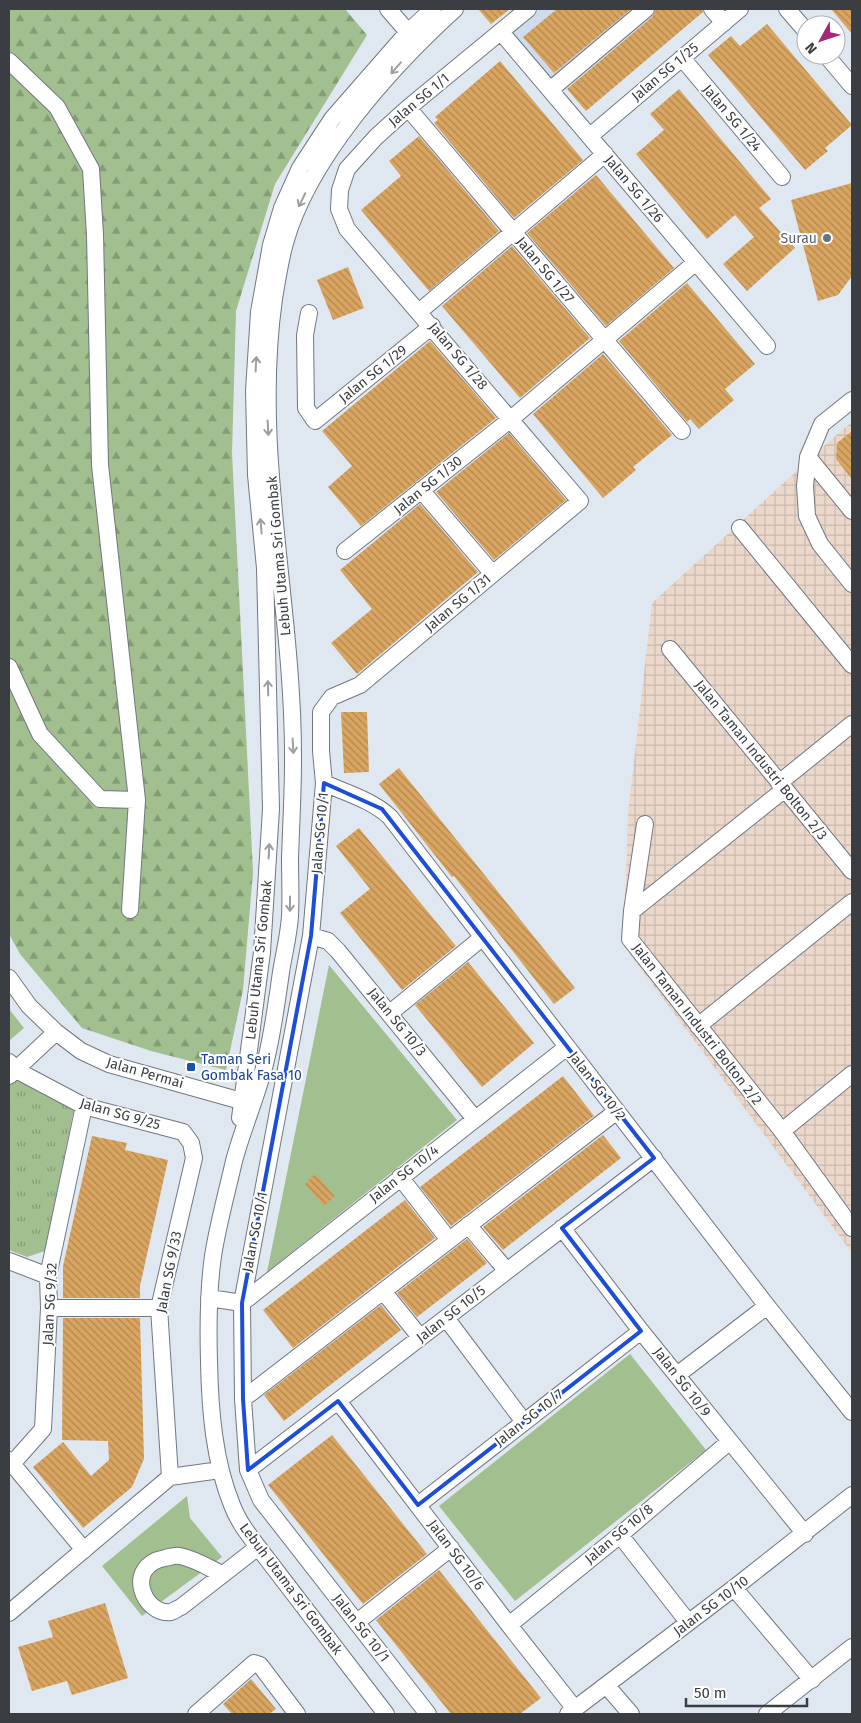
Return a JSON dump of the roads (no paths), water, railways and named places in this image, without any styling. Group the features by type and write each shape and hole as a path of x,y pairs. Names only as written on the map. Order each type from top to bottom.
{"street":[{"path":"388,9 413,37"},
{"name":"Lebuh Utama Sri Gombak","path":"247,1103 266,1062 290,918 293,748 287,643 271,487 268,417 268,365 276,287 285,243 297,208 309,185 345,129 433,9"},
{"name":"Lebuh Utama Sri Gombak","path":"381,1712 258,1547 238,1519 231,1503 220,1470 210,1402 209,1298 214,1254 247,1103 262,952 271,809 265,568 256,475 254,391 259,312 271,245 282,208 300,168 332,119 413,37 455,9"},
{"name":"Jalan SG 1/1","path":"339,209 340,190 347,170 376,137 408,108 528,9"},
{"path":"550,90 646,9"},
{"path":"712,9 724,23"},
{"name":"Jalan SG 1/25","path":"590,136 740,9"},
{"path":"787,9 796,19"},
{"name":"Jalan SG 1/26","path":"501,32 767,346"},
{"name":"Jalan SG 1/24","path":"682,58 782,177"},
{"path":"9,61 57,106 92,169 100,465 137,800 130,910"},
{"path":"834,65 852,86"},
{"name":"Jalan SG 1/27","path":"408,108 682,431"},
{"path":"420,311 605,154"},
{"name":"Jalan SG 1/28","path":"339,209 348,229 420,311 580,501"},
{"name":"Jalan SG 1/30","path":"345,551 511,419 696,262"},
{"name":"Jalan SG 1/29","path":"309,313 305,335 306,408 315,421 432,326"},
{"path":"852,400 822,424 808,457 805,486 807,516 820,544 852,584"},
{"path":"808,457 852,511"},
{"path":"421,490 493,574"},
{"name":"Jalan SG 1/31","path":"332,697 360,685 580,501"},
{"path":"740,528 852,665"},
{"name":"Jalan Taman Industri Bolton 2/3","path":"670,648 852,871"},
{"path":"9,667 40,734 100,799 137,800"},
{"name":"Jalan SG 10/1","path":"332,697 321,712 321,751 324,783 311,936 242,1303 242,1399 248,1470 261,1500 428,1714"},
{"path":"632,911 782,786 852,724"},
{"name":"Jalan SG 10/2","path":"324,783 382,809 390,817 767,1306 852,1412"},
{"name":"Jalan Taman Industri Bolton 2/2","path":"644,824 630,939 782,1131 852,1228"},
{"path":"698,1026 852,902"},
{"name":"Jalan SG 10/3","path":"311,936 328,941 338,950 475,1119"},
{"path":"390,1013 483,937"},
{"name":"Jalan Permai","path":"9,978 29,1006 56,1032 81,1051 109,1064 247,1103"},
{"path":"11,1070 56,1032"},
{"name":"Jalan SG 10/4","path":"242,1303 567,1047"},
{"name":"Jalan SG 9/25","path":"11,1070 84,1106 183,1132"},
{"path":"782,1131 852,1074"},
{"name":"Jalan SG 9/32","path":"10,1461 43,1429 49,1308 48,1276 84,1106"},
{"path":"242,1399 617,1111"},
{"name":"Jalan SG 9/33","path":"170,1476 158,1308 194,1158 192,1143 183,1132"},
{"name":"Jalan SG 10/5","path":"248,1470 654,1158"},
{"path":"400,1177 449,1240"},
{"path":"468,1225 507,1271"},
{"name":"Jalan SG 10/9","path":"562,1228 728,1442 805,1534"},
{"path":"9,1262 48,1276"},
{"path":"383,1291 420,1337"},
{"path":"209,1298 242,1303"},
{"path":"676,1375 767,1306"},
{"path":"49,1308 158,1308"},
{"path":"446,1318 524,1422"},
{"name":"Jalan SG 10/7","path":"418,1505 641,1331"},
{"name":"Jalan SG 10/6","path":"338,1400 509,1625 571,1712"},
{"name":"Jalan SG 10/8","path":"509,1625 728,1442"},
{"path":"10,1461 84,1550"},
{"path":"9,1613 170,1476 220,1470"},
{"name":"Jalan SG 10/10","path":"571,1712 805,1534 852,1495"},
{"path":"620,1534 688,1622"},
{"path":"222,1574 191,1559 178,1556 160,1559 149,1564 140,1578 141,1587 150,1603 156,1609 171,1612 181,1607 258,1547"},
{"path":"357,1622 451,1548"},
{"path":"734,1588 812,1680"},
{"path":"774,1712 852,1647"},
{"path":"196,1714 254,1663 260,1665 297,1714"},
{"path":"606,1685 631,1714"}],"place":[{"name":"Surau","path":"827,238"},
{"name":"Taman Seri Gombak Fasa 10","path":"191,1067"}]}
